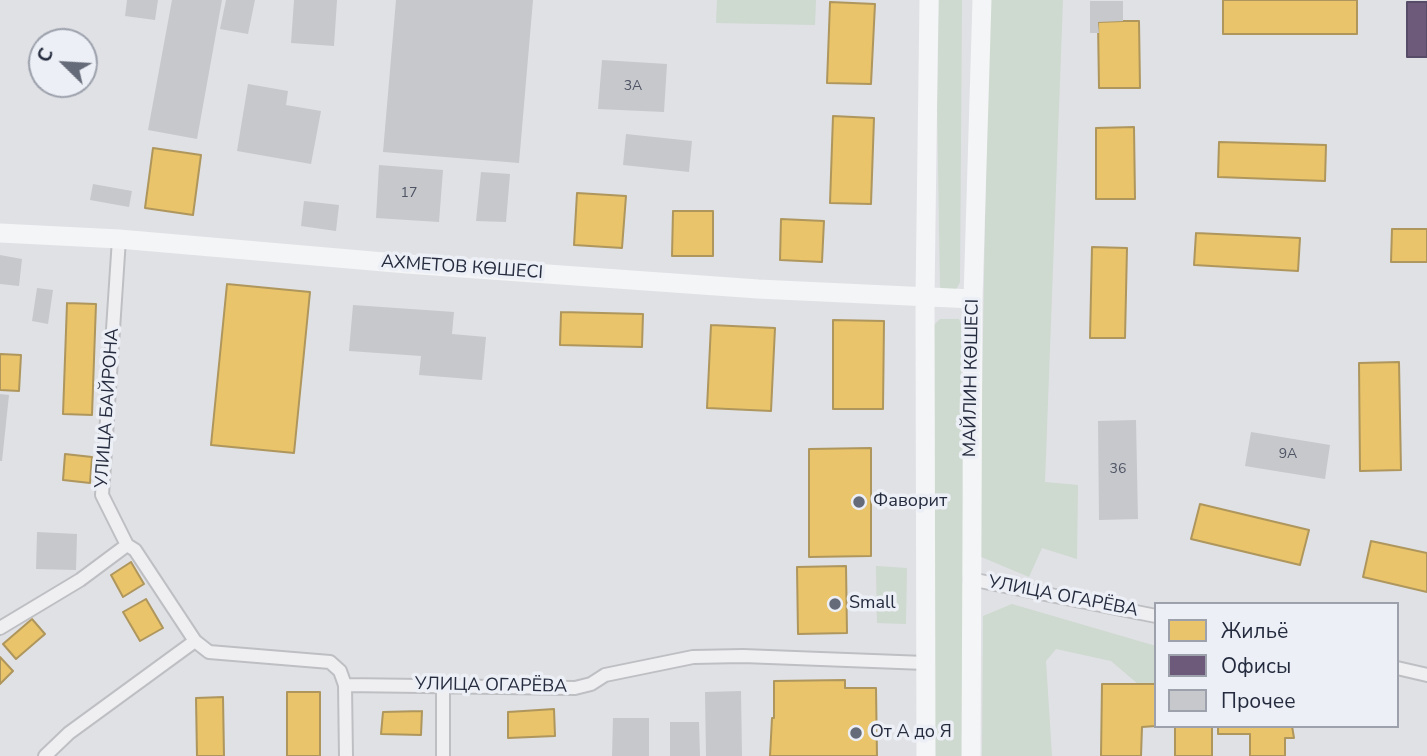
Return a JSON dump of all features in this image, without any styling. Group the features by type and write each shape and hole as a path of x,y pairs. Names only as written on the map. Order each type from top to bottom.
{"main road":[{"path":"926,756 925,298 929,0"},
{"name":"МАЙЛИН КӨШЕСІ","path":"971,756 973,299 982,0"},
{"name":"АХМЕТОВ КӨШЕСІ","path":"0,233 119,239 407,264 973,299"}],"street":[{"name":"УЛИЦА БАЙРОНА","path":"119,239 102,495 127,545"},
{"path":"0,628 80,580 127,545 135,550 195,640 209,652 330,662 340,671 345,685 346,756"},
{"name":"УЛИЦА ОГАРЁВА","path":"970,579 1154,616"},
{"path":"45,756 69,733 195,640"},
{"name":"УЛИЦА ОГАРЁВА","path":"345,685 575,688 591,684 604,675 694,657 743,656 925,663"},
{"path":"1399,668 1427,675"},
{"path":"443,685 443,756"}],"shaded area":[{"path":"717,0 816,0 815,25 716,23"},
{"path":"939,0 962,0 960,282 955,292 947,293 940,287 937,102"},
{"path":"989,0 1063,0 1045,482 1078,485 1077,559 1042,548 1029,577 979,556"},
{"path":"940,319 959,319 961,324 966,756 935,756 934,325"},
{"path":"876,566 907,568 906,624 877,623"},
{"path":"1012,604 1154,645 1154,684 1138,684 1111,661 1056,649 1046,661 1052,756 982,756 983,616"}],"building: Жильё":[{"path":"1223,0 1357,0 1357,34 1223,34"},
{"path":"830,2 875,4 871,84 827,83"},
{"path":"1139,21 1140,88 1099,88 1098,22"},
{"path":"833,116 874,118 871,204 830,203"},
{"path":"1134,127 1135,199 1096,199 1096,128"},
{"path":"1219,142 1326,145 1325,181 1218,177"},
{"path":"153,148 201,155 193,215 145,208"},
{"path":"577,193 626,196 622,248 574,245"},
{"path":"673,211 713,211 713,256 672,256"},
{"path":"781,219 824,221 822,262 780,260"},
{"path":"1392,229 1427,229 1427,262 1391,262"},
{"path":"1196,233 1300,238 1298,271 1194,265"},
{"path":"1092,247 1127,248 1125,338 1090,338"},
{"path":"227,284 310,292 294,453 211,445"},
{"path":"67,303 96,304 92,415 63,414"},
{"path":"561,312 643,314 642,347 560,345"},
{"path":"833,320 884,321 883,409 833,409"},
{"path":"711,325 775,328 771,411 707,408"},
{"path":"0,354 21,355 19,391 0,390"},
{"path":"1399,362 1401,470 1360,471 1359,363"},
{"path":"871,448 871,556 809,557 809,449"},
{"path":"65,454 92,457 90,483 63,480"},
{"path":"1200,504 1309,530 1300,565 1191,539"},
{"path":"1371,541 1427,553 1427,592 1363,577"},
{"path":"131,562 144,584 123,597 111,575"},
{"path":"846,566 847,633 798,634 797,567"},
{"path":"146,599 163,628 140,641 123,612"},
{"path":"32,619 45,634 16,659 3,644"},
{"path":"0,657 13,671 0,684"},
{"path":"845,680 845,688 876,688 877,756 770,756 774,681"},
{"path":"1102,684 1154,684 1154,726 1142,727 1141,756 1101,756"},
{"path":"287,692 320,692 320,756 287,756"},
{"path":"223,697 224,756 197,756 196,698"},
{"path":"554,709 555,736 508,738 508,712"},
{"path":"422,711 421,735 381,734 383,712"},
{"path":"1175,728 1212,728 1212,756 1175,756"},
{"path":"1218,728 1292,728 1294,738 1285,738 1285,756 1250,756 1250,734 1218,734"}],"building: Офисы":[{"path":"1407,2 1427,2 1427,57 1407,57"}],"building: Прочее":[{"path":"127,0 158,0 155,20 125,16"},
{"path":"172,0 222,0 197,139 148,130"},
{"path":"226,0 255,0 248,34 220,29"},
{"path":"294,0 337,0 334,46 291,43"},
{"path":"396,0 533,0 519,163 383,152"},
{"path":"1090,1 1123,1 1123,21 1098,22 1099,33 1090,33"},
{"path":"602,60 667,64 664,112 598,109"},
{"path":"248,84 288,91 286,105 321,111 311,164 237,151"},
{"path":"626,134 692,141 689,172 623,165"},
{"path":"379,165 443,170 439,222 376,218"},
{"path":"481,172 510,174 506,222 476,221"},
{"path":"93,184 132,191 129,207 90,200"},
{"path":"304,201 339,205 336,231 301,226"},
{"path":"0,255 22,259 19,286 0,284"},
{"path":"37,288 53,290 48,324 32,321"},
{"path":"353,305 454,312 452,334 486,337 482,380 419,375 421,356 349,351"},
{"path":"0,394 9,395 2,461 0,461"},
{"path":"1136,420 1138,519 1099,520 1098,421"},
{"path":"1251,432 1330,445 1325,479 1245,466"},
{"path":"37,532 77,534 76,570 36,569"},
{"path":"741,691 742,756 706,756 705,692"},
{"path":"613,718 649,718 649,756 612,756"},
{"path":"670,722 699,722 700,756 670,756"}],"place":[{"name":"Фаворит","path":"859,502"},
{"name":"Small","path":"835,604"},
{"name":"От А до Я","path":"856,733"}]}
